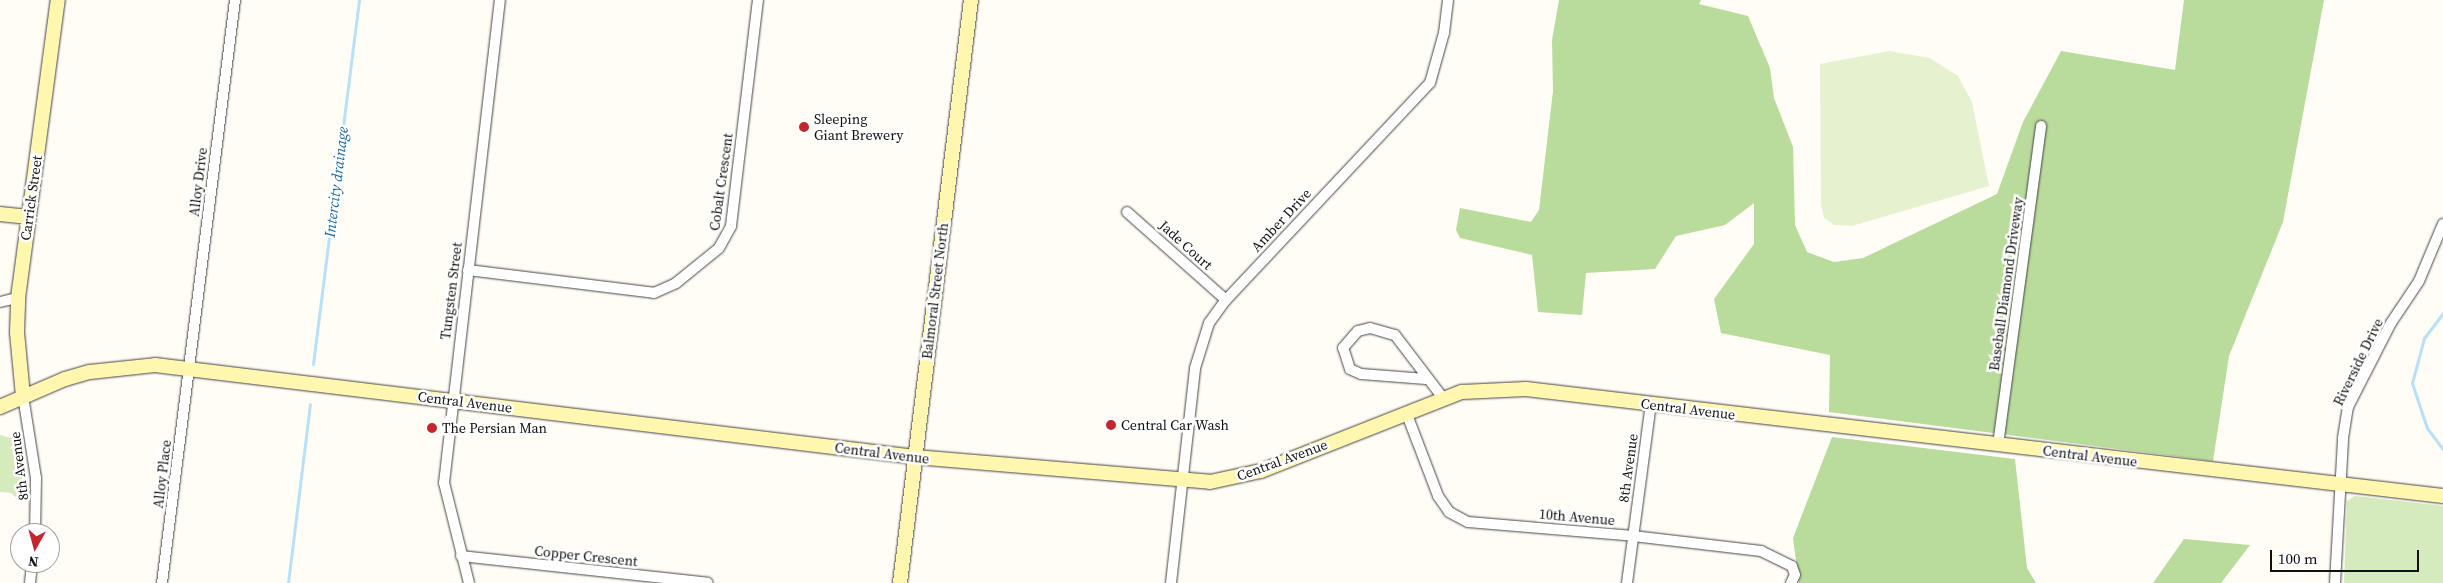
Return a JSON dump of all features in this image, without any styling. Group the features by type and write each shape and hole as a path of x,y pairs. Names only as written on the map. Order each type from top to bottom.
{"street":[{"name":"Carrick Street","path":"23,396 17,333 18,298 58,0"},
{"name":"Alloy Drive","path":"189,368 235,0"},
{"name":"Tungsten Street","path":"469,583 444,483 500,0"},
{"name":"Cobalt Crescent","path":"468,270 654,293 676,283 720,248 731,226 758,0"},
{"name":"Balmoral Street North","path":"900,583 971,0"},
{"name":"Amber Drive","path":"1171,583 1200,345 1209,323 1226,300 1430,83 1444,33 1448,0"},
{"name":"Baseball Diamond Driveway","path":"1998,445 2041,126"},
{"name":"Jade Court","path":"1128,212 1226,300"},
{"path":"0,214 29,217"},
{"name":"Riverside Drive","path":"2336,583 2342,438 2348,407 2391,324 2419,282 2443,224"},
{"path":"0,302 18,298"},
{"path":"1426,379 1361,374 1350,369 1343,348 1358,331 1370,328 1395,335 1426,379 1443,398"},
{"name":"Central Avenue","path":"0,407 65,379 113,367 154,365 915,457 1184,482 1210,482 1261,471 1443,398 1484,389 1526,389 2443,496"},
{"name":"Alloy Place","path":"162,583 189,368"},
{"name":"8th Avenue","path":"23,396 36,478 35,523"},
{"name":"8th Avenue","path":"1633,536 1651,404"},
{"name":"10th Avenue","path":"1406,412 1438,496 1449,512 1468,522 1633,536 1761,551 1792,566 1794,575 1791,583"},
{"path":"1627,583 1633,536"},
{"name":"Copper Crescent","path":"461,556 708,583"}],"green space":[{"path":"1559,0 1701,0 1699,4 1748,16 1770,68 1774,98 1793,147 1795,225 1807,252 1834,262 1863,258 1997,194 2023,122 2061,51 2175,70 2184,0 2324,0 2283,222 2229,356 2213,461 1829,412 1830,355 1721,333 1714,299 1754,244 1754,203 1725,225 1676,236 1655,269 1586,273 1582,315 1538,312 1532,255 1460,238 1456,230 1460,208 1531,222 1539,210 1553,91 1552,40"},
{"path":"1889,51 1930,58 1958,76 1972,102 1989,186 1852,226 1834,225 1824,218 1821,205 1820,64"},
{"path":"0,435 14,439 20,449 26,500 21,502 11,493 0,492"},
{"path":"1832,437 2015,459 2027,568 2036,583 1799,583 1793,538"},
{"path":"2355,496 2443,506 2443,583 2344,583 2347,501"},
{"path":"2184,539 2250,545 2221,583 2153,583"}],"waterway":[{"name":"Intercity drainage","path":"313,364 359,0"},
{"path":"2443,313 2424,338 2412,383 2427,428 2443,449"},
{"name":"Intercity drainage","path":"288,583 310,404"}],"place":[{"name":"Sleeping Giant Brewery","path":"804,127"},
{"name":"Central Car Wash","path":"1111,425"},
{"name":"The Persian Man","path":"432,428"}]}
